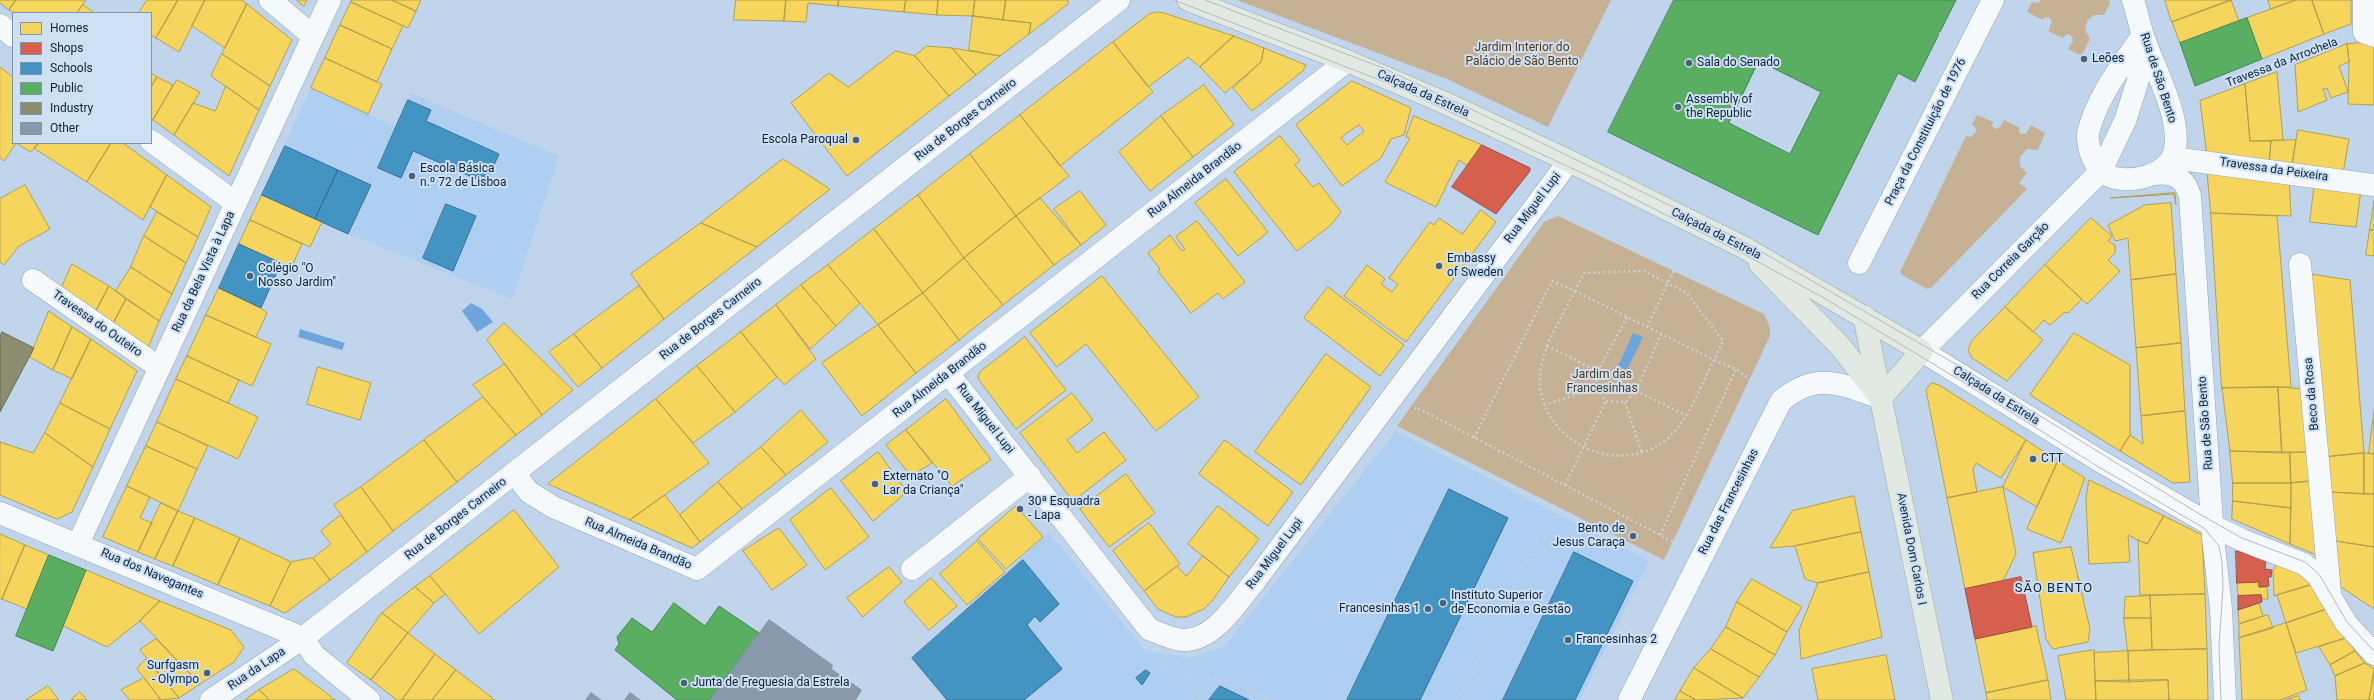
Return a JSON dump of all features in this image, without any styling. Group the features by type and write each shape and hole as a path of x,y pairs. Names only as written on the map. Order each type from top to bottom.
{"main road":[{"name":"Calçada da Estrela","path":"1188,0 1347,61 1445,103 1569,161 1743,247 1922,351"},
{"name":"Avenida Dom Carlos I","path":"1743,247 1840,346 1881,398"},
{"name":"Avenida Dom Carlos I","path":"1864,316 1942,700"},
{"path":"1881,398 1922,351"}],"street":[{"path":"270,0 313,36"},
{"name":"Rua da Bela Vista à Lapa","path":"78,544 330,0"},
{"name":"Rua de Borges Carneiro","path":"303,638 1119,0"},
{"name":"Praça da Constituição de 1976","path":"1859,263 1993,0"},
{"name":"Rua de São Bento","path":"2133,0 2143,35 2172,119 2176,148 2173,158"},
{"path":"2364,0 2369,34"},
{"path":"0,25 12,35"},
{"path":"2143,35 2112,79 2088,134 2091,155 2101,171 2117,178 2132,178 2154,174 2173,158"},
{"name":"Rua Correia Garção","path":"1922,351 2101,171 2125,121 2136,86 2142,62 2143,35"},
{"name":"Rua Almeida Brandão","path":"514,473 529,492 553,507 697,569 1347,61"},
{"path":"152,142 236,203"},
{"name":"Travessa da Peixeira","path":"2173,158 2374,185"},
{"name":"Rua Miguel Lupi","path":"948,373 1149,629 1183,640 1204,636 1222,620 1255,581 1569,161"},
{"name":"Rua de São Bento","path":"2154,174 2167,172 2180,178 2188,186 2190,196 2213,526 2221,609 2225,700"},
{"name":"Beco da Rosa","path":"2300,264 2331,598"},
{"name":"Travessa do Outeiro","path":"33,280 160,368"},
{"name":"Calçada da Estrela","path":"1922,351 2100,461 2213,526 2242,540 2304,564 2318,576 2346,623 2374,654"},
{"name":"Rua das Francesinhas","path":"1629,700 1781,402 1794,391 1816,382 1841,384 1881,398"},
{"path":"912,569 1030,476"},
{"name":"Rua dos Navegantes","path":"0,513 303,638"},
{"path":"303,638 314,655 369,700"},
{"name":"Rua da Lapa","path":"210,700 303,638"}],"path":[{"name":"Travessa da Arrochela","path":"2189,99 2369,34"},
{"path":"2002,63 2081,101"},
{"path":"1647,327 1696,223"},
{"path":"1814,267 1821,254"},
{"path":"2300,264 2374,276"},
{"path":"1644,272 1667,283 1687,293 1723,342 1714,360 1686,415 1668,438 1642,453 1612,456 1584,448 1560,431 1544,405 1540,375 1547,346 1584,273 1644,272"},
{"path":"1474,438 1552,281 1714,360 1736,369 1781,402"},
{"path":"1627,317 1598,371 1596,388 1606,401 1625,402 1636,391 1661,334"},
{"path":"1547,346 1598,371"},
{"path":"1660,535 1736,369"},
{"path":"1544,405 1596,388"},
{"path":"1636,391 1686,415"},
{"path":"1565,485 1606,401"},
{"path":"1625,402 1642,453"},
{"path":"1416,408 1679,545"},
{"path":"1460,700 1538,537"},
{"path":"889,600 924,638 901,659 941,700"},
{"path":"1161,666 1201,679 1228,680 1271,700"},
{"path":"1195,700 1211,679"}],"shaded area":[{"name":"Escola Básica n.º 72 de Lisboa","path":"311,88 396,127 411,93 559,156 512,299 348,234 262,195"},
{"path":"471,303 482,309 493,322 477,332 462,311"},
{"path":"300,329 345,343 342,350 298,337"},
{"path":"1633,333 1643,337 1627,370 1618,366"},
{"name":"Instituto Superior de Economia e Gestão","path":"1396,431 1649,561 1580,700 947,700 912,658 1049,533 1145,651 1192,658 1225,646"}],"green space":[{"name":"Jardim Interior do Palácio de São Bento","path":"1237,0 1611,0 1548,127 1447,79"},
{"path":"2041,0 2109,0 2110,3 2104,15 2094,15 2087,21 2085,30 2090,39 2083,53 2080,55 2068,49 2073,41 2072,36 2067,34 2063,38 2048,31 2052,22 2050,18 2045,17 2043,20 2027,12 2032,2 2038,3"},
{"path":"1977,115 1993,122 1992,126 1996,129 2000,127 2004,120 2019,127 2021,134 2026,134 2031,125 2045,133 2038,150 2027,149 2020,157 2020,166 2027,173 2019,183 2027,189 1931,288 1927,289 1902,275 1900,272 1966,136 1971,137 1976,132 1976,129 1972,124"},
{"name":"Jardim das Francesinhas","path":"1558,216 1764,314 1770,328 1770,336 1664,560 1397,426 1544,222"}],"building: Homes":[{"path":"0,0 16,0 9,10 0,3"},
{"path":"16,0 86,0 78,12 12,12 9,10"},
{"path":"147,0 178,0 156,38 152,36 152,12 140,12"},
{"path":"178,0 205,0 179,52 156,38"},
{"path":"205,0 242,0 247,4 225,48 192,26"},
{"path":"297,0 307,0 304,6"},
{"path":"352,0 392,0 416,11 408,28 351,2"},
{"path":"392,0 421,0 416,11"},
{"path":"736,0 786,0 784,21 734,20"},
{"path":"786,0 839,0 838,6 808,3 806,22 784,21"},
{"path":"839,0 906,0 904,12 838,6"},
{"path":"906,0 938,0 937,15 904,12"},
{"path":"938,0 975,0 973,16 937,15"},
{"path":"975,0 1006,0 1003,20 973,16"},
{"path":"1006,0 1068,0 1068,4 1029,34 1031,23 1003,20"},
{"path":"2165,0 2232,0 2172,22"},
{"path":"2231,0 2239,21 2180,43 2172,22"},
{"path":"2268,0 2296,0 2271,9"},
{"path":"2296,0 2312,0 2324,34 2262,59 2247,18"},
{"path":"2312,0 2351,0 2351,24 2324,34"},
{"path":"351,2 403,26 392,49 340,25"},
{"path":"247,4 292,40 270,86 222,54"},
{"path":"83,5 94,12 78,12"},
{"path":"1157,12 1234,36 1200,67 1188,57 1148,87 1113,42 1149,14"},
{"path":"973,16 1031,23 1029,34 1000,56 969,50"},
{"path":"340,25 392,49 377,82 325,58"},
{"path":"1234,36 1264,48 1261,62 1225,93 1200,67"},
{"path":"1113,42 1153,92 1060,166 1020,115"},
{"path":"2374,42 2374,105 2348,104 2349,62 2347,44"},
{"path":"2347,44 2349,62 2339,66 2348,92 2331,98 2327,88 2323,89 2327,100 2298,112 2295,65"},
{"path":"927,46 952,48 976,75 949,96 915,56"},
{"path":"952,48 1000,56 976,75"},
{"path":"1264,48 1306,65 1303,71 1252,111 1233,88 1261,62"},
{"name":"Escola Paroqual","path":"896,51 915,56 949,96 847,176 791,103 829,73 848,87"},
{"path":"222,54 270,86 259,110 211,76"},
{"path":"325,58 382,84 368,114 311,88"},
{"path":"0,67 12,76 12,144 15,144 4,161 0,158"},
{"path":"2277,72 2283,140 2250,141 2245,84"},
{"path":"152,74 157,77 152,85"},
{"path":"157,77 173,85 153,120 152,120 152,85"},
{"path":"177,80 200,92 174,135 153,120"},
{"path":"1352,81 1411,108 1404,135 1391,139 1381,158 1342,186 1296,125","holes":["1359,125 1364,131 1347,145 1341,138"]},
{"path":"2245,84 2250,141 2271,141 2269,163 2207,155 2200,101"},
{"path":"1204,85 1234,125 1193,157 1161,116"},
{"path":"226,86 259,110 229,176 174,135 193,103 215,111"},
{"path":"1020,115 1069,176 1016,216 970,154"},
{"path":"1161,116 1193,157 1150,191 1119,152"},
{"path":"1414,116 1482,145 1468,166 1459,160 1436,207 1385,182 1410,138 1406,137"},
{"path":"2298,130 2349,139 2343,173 2292,166"},
{"path":"1280,136 1300,160 1295,165 1313,187 1319,183 1341,212 1331,225 1297,251 1234,172"},
{"path":"2296,140 2292,166 2269,163 2271,141"},
{"path":"19,144 37,144 31,152"},
{"path":"38,144 110,144 87,182 35,149"},
{"path":"110,144 124,144 167,175 143,220 87,182"},
{"path":"970,154 1016,216 964,258 918,195"},
{"path":"783,159 830,189 757,247 701,223"},
{"path":"2207,167 2289,178 2291,216 2211,213"},
{"path":"167,175 211,207 198,237 150,207"},
{"path":"1226,179 1268,232 1238,256 1195,203"},
{"path":"2315,182 2361,190 2356,227 2310,222"},
{"path":"25,185 50,229 19,246 4,265 0,262 0,199"},
{"path":"1080,191 1106,225 1081,245 1054,209"},
{"path":"2175,193 2176,205 2174,194 2111,198"},
{"path":"262,195 322,222 310,247 250,220"},
{"path":"918,195 964,258 923,293 874,229"},
{"path":"1040,198 1081,245 1054,265 1016,216"},
{"path":"2374,201 2374,230 2370,230"},
{"path":"2171,203 2176,274 2131,280 2128,238 2115,241 2108,225 2145,205"},
{"path":"1481,210 1496,222 1406,342 1344,296 1367,265 1385,279 1381,284 1392,292 1398,284 1389,278 1430,222 1434,225 1439,218 1462,234"},
{"path":"157,212 198,237 186,263 144,236"},
{"path":"2211,213 2277,216 2291,387 2222,388"},
{"path":"1016,216 1054,265 1003,305 964,258"},
{"path":"2091,218 2112,236 2108,241 2115,245 2115,253 2108,260 2120,271 2087,304 2045,265"},
{"path":"250,220 302,244 291,268 239,244"},
{"path":"1197,221 1245,282 1223,299 1218,293 1191,313 1158,271 1160,269 1148,253 1170,235 1182,251 1185,249 1176,237"},
{"path":"701,223 757,247 664,319 631,274"},
{"path":"874,229 923,293 878,325 828,265"},
{"path":"2370,230 2374,230 2374,256 2366,255"},
{"path":"144,236 186,263 172,294 131,267"},
{"path":"964,258 1003,305 959,340 923,293"},
{"path":"72,264 109,286 96,311 62,287"},
{"path":"828,265 860,303 836,326 801,285"},
{"path":"2045,265 2082,299 2068,313 2065,312 2050,325 2044,320 2033,332 2005,307"},
{"path":"131,267 172,294 159,321 116,291"},
{"path":"2176,274 2181,343 2136,348 2131,280"},
{"path":"2311,274 2350,280 2364,453 2325,457"},
{"path":"1102,276 1199,397 1156,431 1086,344 1057,367 1030,333"},
{"path":"801,285 836,326 810,349 776,305"},
{"path":"109,286 126,299 113,324 96,311"},
{"path":"639,286 664,319 602,368 574,334"},
{"path":"1328,287 1404,345 1380,376 1304,318"},
{"path":"219,288 261,308 267,313 256,337 206,315"},
{"path":"923,293 959,340 916,373 878,325"},
{"path":"126,299 159,321 148,348 113,324"},
{"path":"776,305 816,359 784,385 741,332"},
{"path":"2005,307 2043,340 2007,381 1972,358 1968,350 1971,342"},
{"path":"49,311 72,327 53,370 30,357"},
{"path":"206,315 271,344 252,386 187,356"},
{"path":"504,323 573,390 542,415 487,340"},
{"path":"878,325 916,373 862,416 822,363"},
{"path":"72,327 91,339 72,379 53,370"},
{"path":"741,332 777,377 735,412 697,366"},
{"path":"2074,333 2130,365 2130,435 2120,451 2030,395"},
{"path":"574,334 602,368 578,387 549,352"},
{"path":"1025,337 1066,390 1016,429 979,380 978,376 980,372"},
{"path":"91,339 137,371 110,429 60,403"},
{"path":"2181,343 2185,411 2141,416 2136,348"},
{"path":"1326,354 1371,387 1301,485 1255,452"},
{"path":"187,356 239,380 228,403 176,379"},
{"path":"505,364 542,415 516,435 473,385"},
{"path":"697,366 735,412 693,443 656,399"},
{"path":"318,367 371,383 360,420 307,404"},
{"path":"176,379 258,417 238,459 157,422"},
{"path":"1932,383 1939,385 2026,440 2001,478 1976,463 1973,469 1977,492 1947,498 1926,390"},
{"path":"2278,387 2282,453 2230,451 2222,388"},
{"path":"2278,387 2306,389 2311,452 2282,453"},
{"path":"1072,393 1093,420 1067,440 1077,453 1104,432 1126,460 1073,501 1020,433"},
{"path":"483,397 516,435 457,482 424,440"},
{"path":"656,399 709,463 630,520 548,484"},
{"path":"946,399 991,460 952,486 906,430"},
{"path":"60,403 110,429 93,467 45,433"},
{"path":"801,410 828,442 786,475 761,447"},
{"path":"2185,411 2190,482 2173,483 2120,451 2130,435 2143,444 2141,416"},
{"path":"2374,411 2374,454 2369,453"},
{"path":"157,422 208,446 197,469 146,446"},
{"path":"906,430 932,463 911,476 886,445"},
{"path":"45,433 93,467 72,512 57,519 0,495 0,442 33,453"},
{"path":"424,440 457,482 393,531 361,487"},
{"path":"1225,440 1293,492 1268,526 1199,474"},
{"path":"2026,440 2058,461 2037,507 2003,487"},
{"path":"146,446 197,469 178,511 127,486"},
{"path":"761,447 786,475 742,509 718,482"},
{"path":"2230,451 2290,452 2291,483 2233,483"},
{"path":"878,452 907,492 873,521 841,481"},
{"path":"2290,452 2311,452 2313,481 2291,483"},
{"path":"2364,453 2364,494 2329,492 2325,457"},
{"path":"2364,453 2374,454 2374,494 2364,494"},
{"path":"2058,461 2085,478 2061,543 2027,529"},
{"path":"1126,474 1155,513 1109,547 1080,509"},
{"path":"2089,480 2164,516 2147,544 2128,535 2130,562 2089,564 2086,500"},
{"path":"2313,481 2319,556 2290,544 2291,483"},
{"path":"718,482 742,509 700,542 680,515"},
{"path":"2233,483 2291,483 2291,508 2233,501"},
{"path":"127,486 150,497 140,518 152,523 138,552 103,537"},
{"path":"361,487 393,531 367,552 334,505"},
{"path":"2003,487 2016,554 2003,581 1965,589 1947,498"},
{"path":"831,488 869,537 825,570 790,520"},
{"path":"2329,492 2374,494 2374,547 2336,541"},
{"path":"665,495 700,542 692,548 630,520"},
{"path":"1854,496 1861,532 1795,546 1770,548 1792,511"},
{"path":"2233,501 2291,508 2290,544 2232,519"},
{"path":"161,503 178,511 155,559 138,552"},
{"path":"1016,506 1043,537 1006,569 978,539"},
{"path":"1218,506 1259,539 1229,577 1188,544"},
{"path":"514,510 559,567 479,634 430,576"},
{"path":"178,511 195,518 173,566 155,559"},
{"path":"341,515 367,552 330,580 313,558 331,544 321,531"},
{"path":"2164,516 2202,535 2205,594 2140,595 2138,540 2147,544"},
{"path":"195,518 240,538 218,585 173,566"},
{"path":"1149,523 1180,564 1144,591 1113,551"},
{"path":"779,528 807,565 772,590 743,551"},
{"path":"1861,532 1869,572 1818,583 1805,579 1795,546"},
{"path":"0,534 25,545 2,599 0,599"},
{"path":"240,538 291,562 270,606 218,585"},
{"path":"977,541 1005,572 967,605 940,574"},
{"path":"2336,541 2374,547 2374,609 2341,587"},
{"path":"25,545 49,555 27,609 2,599"},
{"path":"2071,547 2090,629 2088,642 2053,649 2046,639 2033,553"},
{"path":"1203,556 1229,577 1212,601 1204,609 1186,617 1176,617 1158,609 1144,591 1177,566 1186,576"},
{"path":"313,558 330,580 285,613 270,606 291,562"},
{"path":"2278,561 2303,571 2314,584 2274,596 2273,571"},
{"path":"889,567 902,582 863,617 847,598"},
{"path":"86,570 160,601 140,621 107,647 63,626"},
{"path":"1869,572 1882,637 1801,659 1799,630 1818,583"},
{"path":"430,576 445,594 434,603 415,587"},
{"path":"931,578 957,606 929,630 904,602"},
{"path":"1752,579 1802,607 1787,632 1737,602"},
{"path":"2259,582 2259,587 2267,587 2268,599 2262,599 2261,595 2238,596 2237,583"},
{"path":"2314,584 2327,609 2286,623 2277,595"},
{"path":"415,587 434,603 408,633 382,613"},
{"path":"2205,594 2207,649 2152,650 2150,596"},
{"path":"2150,596 2151,618 2124,618 2125,597"},
{"path":"160,601 231,630 244,647 234,662 200,684 140,621"},
{"path":"1737,602 1787,632 1775,655 1726,627"},
{"path":"2259,603 2263,616 2239,624 2238,610"},
{"path":"2327,609 2346,638 2296,653 2286,623"},
{"path":"382,613 408,633 371,680 347,663"},
{"path":"2268,615 2273,628 2239,638 2239,624"},
{"path":"2124,618 2151,618 2152,650 2128,651"},
{"path":"2286,623 2307,690 2280,700 2242,700 2239,638"},
{"path":"2036,626 2048,680 1986,693 1975,639"},
{"path":"1726,627 1775,655 1759,677 1711,649"},
{"path":"408,633 435,654 402,700 397,700 371,680"},
{"path":"2346,638 2355,651 2330,665 2319,647"},
{"path":"156,639 200,684 179,698 140,650"},
{"path":"1711,649 1759,677 1743,698 1694,668"},
{"path":"2207,649 2208,700 2169,700 2168,680 2129,682 2128,651"},
{"path":"2094,650 2096,700 2066,700 2058,656"},
{"path":"2128,651 2129,682 2095,681 2094,653"},
{"path":"2355,651 2365,663 2335,676 2330,665"},
{"path":"435,654 456,670 432,700 402,700"},
{"path":"1886,655 1895,700 1818,700 1812,669"},
{"path":"146,659 179,698 161,700 137,669"},
{"path":"2365,663 2374,669 2369,700 2337,700 2335,676"},
{"path":"1694,668 1743,698 1696,700 1680,691"},
{"path":"294,669 335,700 270,700 259,690"},
{"path":"456,670 495,700 432,700"},
{"path":"2374,673 2374,700 2369,700"},
{"path":"144,678 161,700 130,700 121,690"},
{"path":"2048,680 2051,700 1987,700 1986,693"},
{"path":"2168,680 2169,700 2096,700 2095,681"},
{"path":"48,686 59,700 26,700"},
{"path":"259,690 270,700 245,700"},
{"path":"1680,691 1696,700 1675,700"},
{"path":"80,692 87,700 71,700"},
{"path":"2299,696 2300,700 2285,700"}],"building: Shops":[{"path":"1482,145 1530,168 1530,171 1496,214 1452,187"},
{"path":"2236,551 2266,559 2265,569 2272,570 2271,577 2268,577 2269,586 2259,587 2259,582 2237,583"},
{"path":"2021,577 2032,627 1975,639 1965,589"},
{"path":"2261,595 2262,602 2238,610 2238,596"}],"building: Schools":[{"path":"408,100 431,110 426,121 499,154 486,183 413,151 401,178 378,168"},
{"path":"285,146 338,170 315,219 262,195"},
{"path":"338,170 371,185 348,234 315,219"},
{"path":"446,204 476,216 453,271 423,258"},
{"name":"Colégio \"O Nosso Jardim\"","path":"239,244 281,263 261,308 219,288"},
{"name":"Francesinhas 1","path":"1449,489 1508,518 1420,700 1347,700"},
{"name":"Francesinhas 2","path":"1574,552 1633,581 1575,700 1503,700"},
{"path":"1023,560 1059,604 1040,622 1035,616 1027,625 1062,669 1024,700 947,700 912,658"},
{"path":"1146,670 1150,673 1142,685 1136,678"},
{"path":"1220,686 1249,700 1209,700"}],"building: Public":[{"name":"Assembly of the Republic","path":"1674,0 1956,0 1915,82 1898,73 1818,235 1608,132","holes":["1759,61 1821,92 1790,154 1729,123"]},
{"path":"2247,18 2262,59 2195,86 2180,43"},
{"path":"49,555 86,570 53,651 16,636"},
{"path":"674,603 705,626 719,606 759,633 709,700 677,700 615,650 619,644 617,637 632,618 652,632"}],"building: Industry":[{"path":"2,332 34,348 0,412 0,338"}],"building: Other":[{"path":"769,619 833,665 832,669 862,690 856,700 709,700"},
{"path":"591,692 602,700 585,700"},
{"path":"630,692 641,700 624,700"}],"tram line":[{"path":"1174,0 1390,84 1593,178 1742,253 1824,298 1958,379 2097,466 2204,528 2219,546 2222,562 2223,587 2219,646 2221,700"},
{"path":"1205,0 1383,68 1513,129 1743,241 1964,369 2201,515 2242,538 2305,562 2319,574 2347,622 2374,651"}],"place":[{"name":"Leões","path":"2084,59"},
{"name":"Sala do Senado","path":"1689,63"},
{"name":"Assembly of the Republic","path":"1678,107"},
{"name":"Escola Paroqual","path":"856,140"},
{"name":"Escola Básica n.º 72 de Lisboa","path":"412,176"},
{"name":"Embassy of Sweden","path":"1439,266"},
{"name":"Colégio \"O Nosso Jardim\"","path":"250,276"},
{"name":"CTT","path":"2033,459"},
{"name":"Externato \"O Lar da Criança\"","path":"875,484"},
{"name":"30ª Esquadra - Lapa","path":"1020,509"},
{"name":"Bento de Jesus Caraça","path":"1633,536"},
{"name":"Instituto Superior de Economia e Gestão","path":"1443,603"},
{"name":"Francesinhas 1","path":"1428,609"},
{"name":"Francesinhas 2","path":"1568,640"},
{"name":"Surfgasm - Olympo","path":"207,673"},
{"name":"Junta de Freguesia da Estrela","path":"684,683"}],"district":[{"name":"SÃO BENTO","path":"2054,589"}]}
